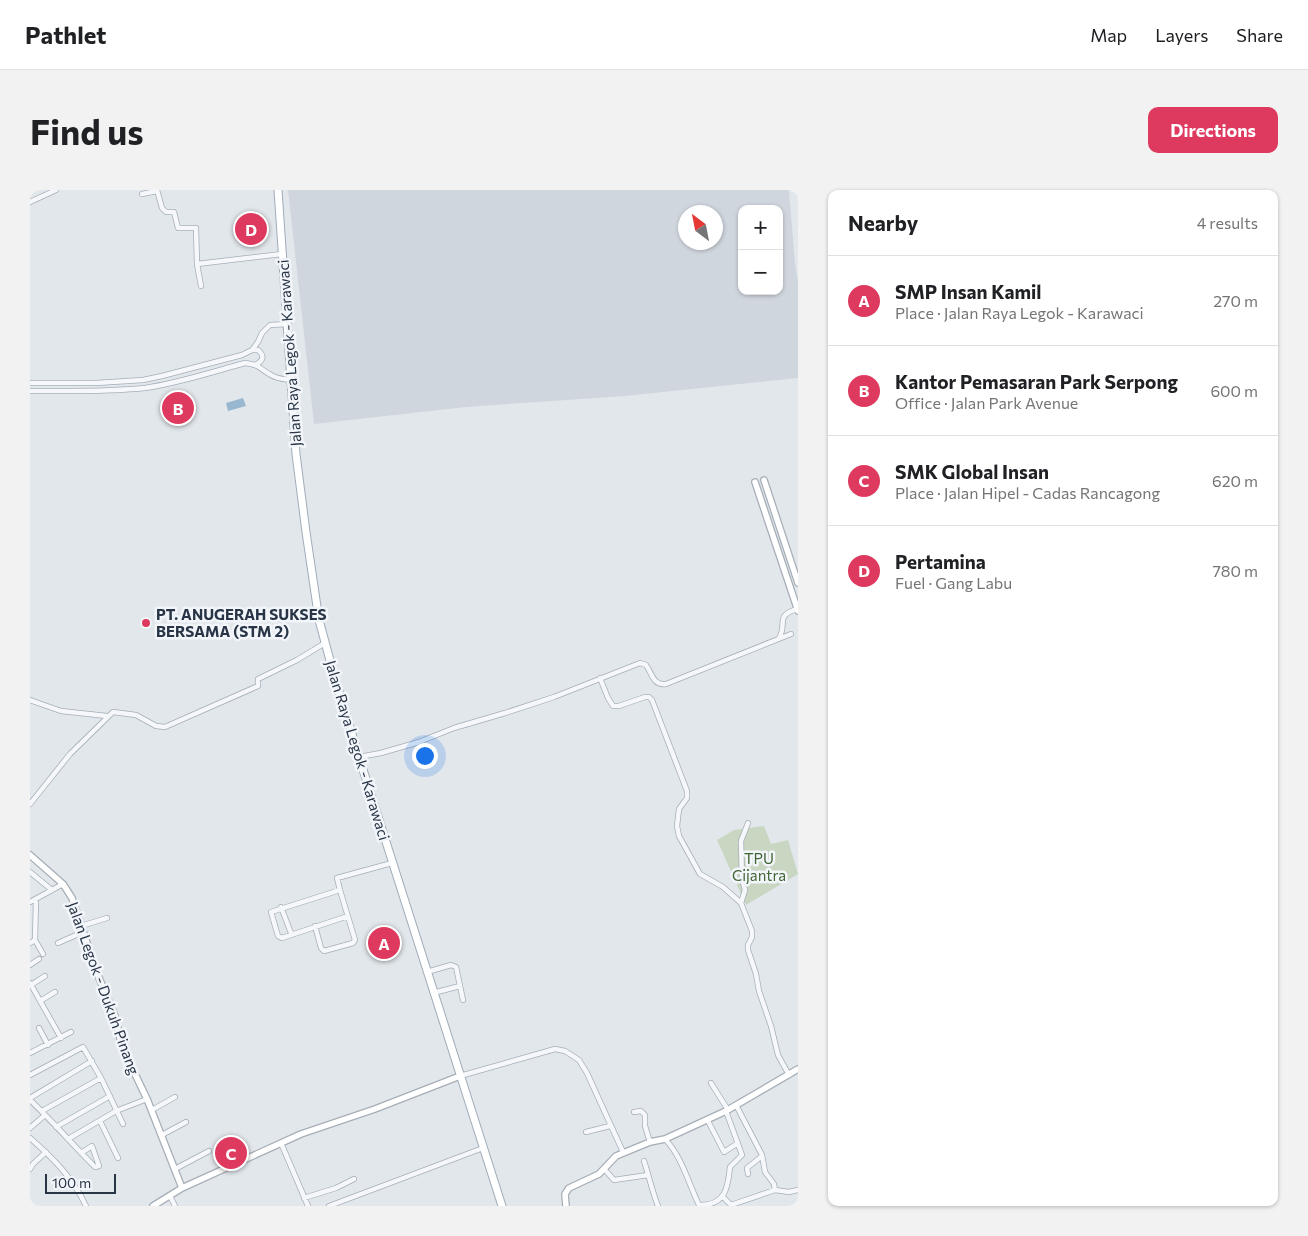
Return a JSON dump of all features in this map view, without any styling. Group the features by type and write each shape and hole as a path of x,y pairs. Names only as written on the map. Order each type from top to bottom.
{"main road":[{"name":"Jalan Raya Legok - Karawaci","path":"278,190 296,454 319,620 392,863 502,1206"}],"street":[{"path":"30,202 56,190"},
{"path":"142,194 157,190 162,208 166,212 174,212 178,228 196,228 197,264 201,286"},
{"path":"197,264 282,254"},
{"path":"30,383 96,383 152,378 242,355 252,350 262,333 270,325 287,324"},
{"path":"252,350 258,350 262,353 263,358 257,364"},
{"path":"222,361 224,368"},
{"path":"30,391 96,391 145,388 245,363 257,364 271,376 278,379 291,380"},
{"path":"152,378 153,386"},
{"path":"143,380 145,388"},
{"path":"764,480 798,583"},
{"path":"755,482 798,610 787,612 782,620 781,635 778,640"},
{"path":"786,576 795,573"},
{"path":"359,757 419,742 454,728 544,700 642,663 650,670 657,682 661,685 666,684 791,634"},
{"path":"30,804 70,754 113,712 136,715 156,726 165,727 258,686 258,679 297,660 325,643"},
{"path":"600,678 613,706 619,706 645,697 649,697 652,700 687,791 687,798 679,809 677,826 679,836 700,874 727,890 741,904 752,931 748,950 759,990 772,1026 778,1055 788,1075"},
{"path":"30,700 61,711 107,716"},
{"path":"741,904 745,890 742,879 741,841 748,823"},
{"name":"Jalan Legok - Dukuh Pinang","path":"30,855 63,884 72,898 97,974 114,1016 122,1047 152,1110 182,1188"},
{"path":"315,926 324,951 353,943 355,940 337,880 339,876 392,863"},
{"path":"30,872 52,890"},
{"path":"30,902 63,884"},
{"path":"340,890 271,912 278,936 282,938 348,916"},
{"path":"36,899 36,940 43,954"},
{"path":"282,908 291,934"},
{"path":"81,926 107,918"},
{"path":"30,925 36,922"},
{"path":"58,943 84,932"},
{"path":"30,943 36,940"},
{"path":"30,965 39,959"},
{"path":"427,972 453,965 456,968 463,1000"},
{"path":"45,976 30,984 61,1038"},
{"path":"433,993 460,986"},
{"path":"40,1001 55,992"},
{"path":"39,1028 48,1045"},
{"path":"30,1053 71,1032"},
{"path":"30,1075 81,1046 85,1048 123,1124"},
{"path":"153,1206 182,1188 280,1143 460,1076 555,1049 565,1051 579,1060 587,1073 623,1152"},
{"path":"81,1153 92,1146 99,1166 95,1167 81,1153 56,1127 30,1099 92,1062"},
{"path":"566,1206 565,1194 569,1188 595,1177 605,1170 613,1158 623,1152 665,1138 707,1118 727,1111 798,1069"},
{"path":"30,1128 43,1113 101,1078"},
{"path":"665,1138 673,1148 684,1169 697,1205 706,1205 723,1197 730,1178 730,1166 742,1155 727,1111 711,1083"},
{"path":"56,1127 110,1096"},
{"path":"152,1110 175,1097"},
{"path":"68,1139 100,1120 147,1099"},
{"path":"736,1105 762,1156 765,1172 774,1184 775,1190"},
{"path":"634,1112 641,1111 645,1114 645,1126 650,1142"},
{"path":"707,1118 724,1152 738,1143"},
{"path":"100,1120 118,1158"},
{"path":"162,1135 186,1122"},
{"path":"586,1132 610,1126"},
{"path":"30,1138 66,1173 86,1206"},
{"path":"280,1143 308,1206"},
{"path":"329,1206 483,1148"},
{"path":"175,1169 209,1151"},
{"path":"31,1166 46,1152"},
{"path":"748,1174 746,1168 762,1156"},
{"path":"644,1161 652,1185 652,1192 658,1206"},
{"path":"605,1170 614,1180 648,1175"},
{"path":"304,1198 336,1188 354,1179"},
{"path":"723,1197 731,1205 775,1190 789,1192 798,1190"},
{"path":"170,1196 175,1206"}],"shaded area":[{"path":"288,190 789,190 798,282 798,378 625,396 466,407 314,424"}],"green space":[{"name":"TPU Cijantra","path":"764,826 771,844 788,840 798,874 746,905 717,840 734,830"}],"water":[{"path":"243,398 246,406 228,411 226,403"}],"place":[{"name":"Pertamina","path":"251,229"},
{"name":"Kantor Pemasaran Park Serpong","path":"178,408"},
{"name":"PT. ANUGERAH SUKSES BERSAMA (STM 2)","path":"146,623"},
{"name":"SMP Insan Kamil","path":"384,943"},
{"name":"SMK Global Insan","path":"231,1153"}]}
